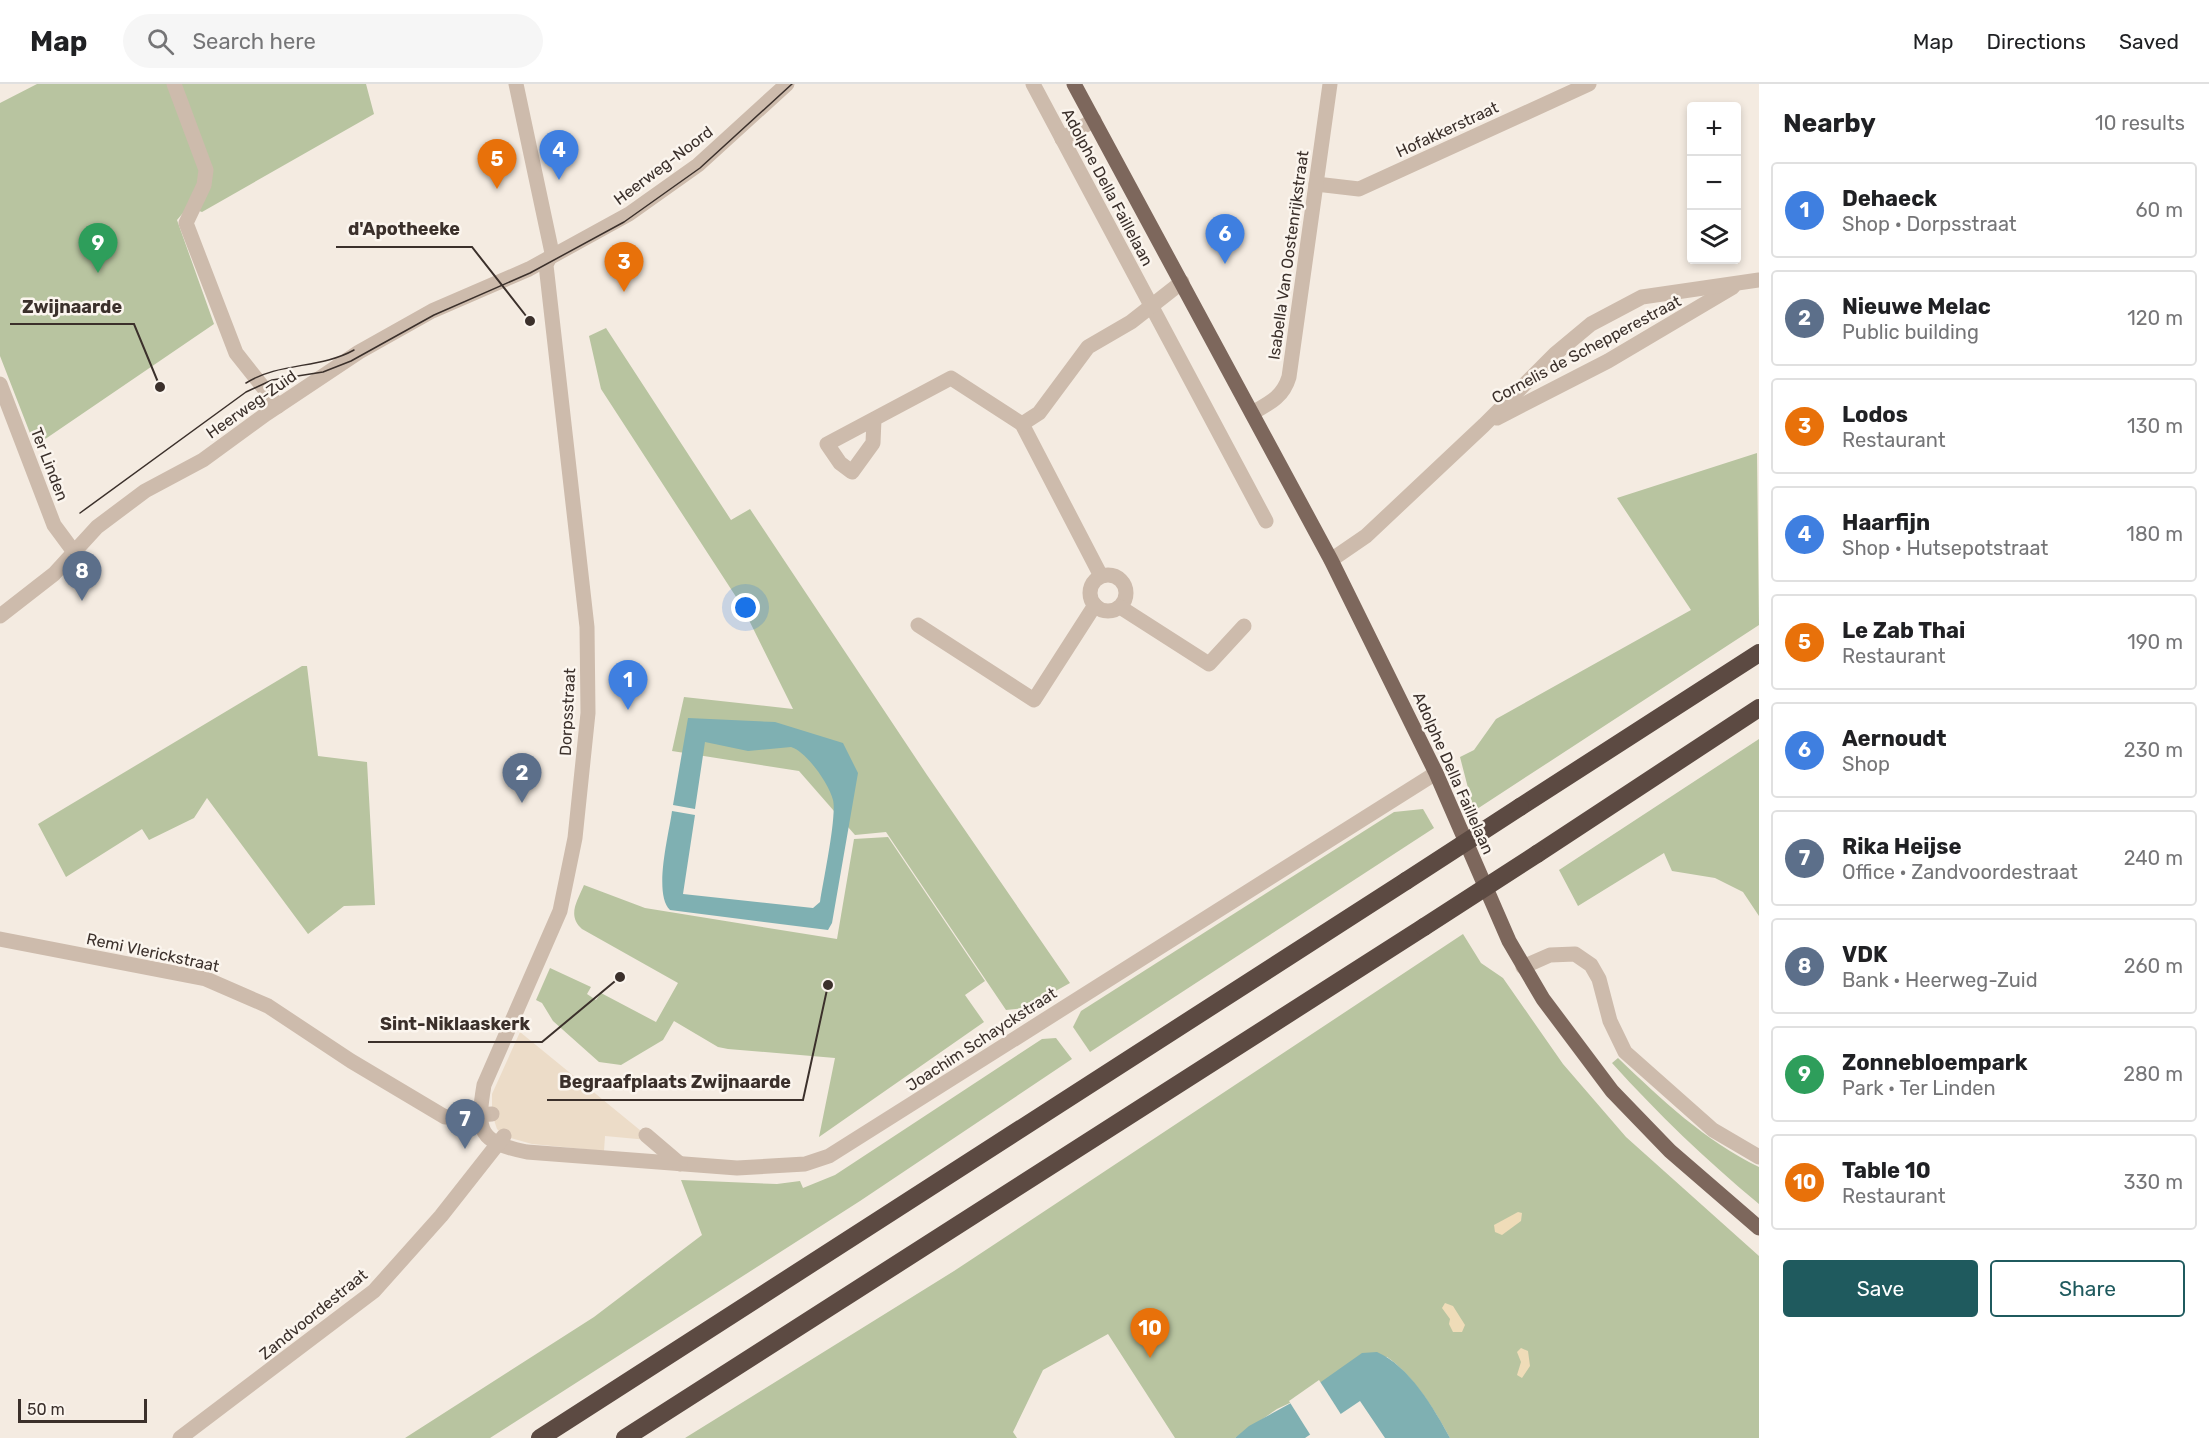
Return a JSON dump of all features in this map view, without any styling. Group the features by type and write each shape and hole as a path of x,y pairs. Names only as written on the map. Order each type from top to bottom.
{"highway":[{"path":"540,1438 1759,653"},
{"path":"625,1438 1538,854 1759,708"}],"main road":[{"name":"Adolphe Della Faillelaan","path":"1074,84 1331,560 1436,773 1509,941 1523,967 1543,999 1612,1091 1670,1151 1759,1228"}],"street":[{"path":"174,84 206,170 204,185 186,223 236,353 278,406"},
{"name":"Dorpsstraat","path":"485,1114 484,1085 514,1029 560,911 575,838 588,713 588,645 546,265 552,253 516,84"},
{"name":"Heerweg-Noord","path":"549,259 622,219 671,186 723,144 787,84"},
{"name":"Adolphe Della Faillelaan","path":"1033,84 1266,520"},
{"name":"Isabella Van Oostenrijkstraat","path":"1252,413 1276,400 1285,389 1330,84"},
{"name":"Hofakkerstraat","path":"1316,184 1359,189 1588,84"},
{"path":"1062,139 1094,120"},
{"name":"Heerweg-Zuid","path":"0,616 54,574 97,527 145,491 203,460 359,352 416,320 549,259"},
{"name":"Cornelis de Schepperestraat","path":"1331,560 1366,536 1484,425 1546,362 1591,324 1642,297 1759,280"},
{"path":"1022,424 1039,412 1088,347 1131,322 1182,282"},
{"name":"Cornelis de Schepperestraat","path":"1484,425 1608,361 1735,285"},
{"path":"874,419 951,378 1022,424 1101,576"},
{"name":"Ter Linden","path":"0,384 54,525 74,552"},
{"path":"1114,575 1125,585 1126,596 1120,607 1110,611 1095,605 1090,590 1095,579 1101,576 1114,575"},
{"path":"918,625 1034,700 1095,605"},
{"path":"1120,607 1209,664 1244,626"},
{"name":"Joachim Schayckstraat","path":"501,1140 527,1152 737,1168 783,1167 805,1164 829,1156 1436,773"},
{"name":"Remi Vlerickstraat","path":"0,939 206,979 268,1006 351,1061 445,1117 485,1114"},
{"path":"1523,967 1550,955 1575,954 1591,965 1599,979 1610,1021 1625,1052 1713,1130 1759,1157"},
{"path":"485,1114 487,1136 501,1140"},
{"path":"646,1135 680,1164"},
{"name":"Zandvoordestraat","path":"180,1438 374,1291 441,1216 501,1140"}],"green space":[{"path":"37,84 366,84 374,114 202,212 188,207 177,220 214,324 35,446 0,356 0,103"},
{"path":"606,328 731,520 750,509 927,775 1070,983 1025,1008 1006,1010 886,832 855,835 799,771 672,751 684,697 793,709 742,606 601,389 589,336"},
{"path":"1757,453 1759,625 1474,811 1460,757 1474,750 1496,719 1691,610 1617,498"},
{"path":"302,666 307,666 318,756 367,762 375,905 344,906 308,934 207,798 194,818 149,840 142,829 66,877 38,824"},
{"path":"1759,739 1759,916 1743,892 1715,878 1672,871 1664,853 1578,906 1559,870"},
{"path":"1423,809 1434,828 1090,1052 1073,1027 1081,1011 1394,812"},
{"path":"888,837 985,981 965,995 984,1022 819,1137 835,1058 718,1047 674,1021 663,1040 621,1065 599,1062 553,1021 542,1003 536,1000 550,968 591,987 587,994 596,1000 601,993 656,1022 678,983 577,924 574,913 584,885 645,908 837,939 854,839"},
{"path":"1463,934 1481,963 1503,978 1563,1064 1626,1137 1759,1256 1759,1438 1450,1438 1414,1383 1397,1364 1387,1357 1277,1409 1235,1438 1175,1438 1108,1334 1043,1370 1013,1432 1017,1438 685,1438 954,1271"},
{"path":"1056,1038 1072,1059 860,1201 490,1438 405,1438 594,1317 702,1235 681,1180 777,1184 800,1181 803,1188 835,1175 1042,1039"},
{"path":"1618,1058 1667,1104 1702,1132 1739,1157 1759,1167 1759,1204 1720,1171 1647,1100 1612,1063"}],"sand":[{"path":"1518,1212 1522,1213 1521,1221 1502,1235 1495,1232 1494,1225"},
{"path":"1445,1303 1453,1306 1465,1325 1462,1332 1453,1332 1449,1324 1450,1319 1442,1308"},
{"path":"1521,1348 1528,1351 1530,1366 1522,1378 1517,1375 1521,1362 1517,1352"}],"shaded area":[{"path":"520,1032 646,1135 648,1140 605,1136 604,1151 532,1144 504,1136 497,1129 492,1114 492,1094"}],"water":[{"path":"688,718 775,722 843,743 858,773 832,923 828,930 670,910 665,902 662,878 672,811 695,815 683,894 813,908 820,902 833,820 833,800 827,786 804,755 791,747 748,751 705,742 695,809 673,805"},
{"path":"1377,1352 1389,1358 1410,1377 1428,1401 1450,1438 1385,1438 1360,1401 1305,1438 1235,1438 1249,1426 1291,1403 1362,1353"}],"pier":[{"path":"1319,1380 1342,1416 1311,1436 1289,1401"}],"tram line":[{"path":"80,513 246,392 272,380 323,372 351,361 434,315 530,273 624,222 700,168 792,84"},
{"path":"246,383 272,372 327,360 354,350"}],"place":[{"name":"Haarfijn","path":"559,180"},
{"name":"Le Zab Thai","path":"497,189"},
{"name":"Aernoudt","path":"1225,264"},
{"name":"Zonnebloempark","path":"98,273"},
{"name":"Lodos","path":"624,292"},
{"name":"d'Apotheeke","path":"530,321"},
{"name":"Zwijnaarde","path":"160,387"},
{"name":"VDK","path":"82,601"},
{"name":"Dehaeck","path":"628,710"},
{"name":"Nieuwe Melac","path":"522,803"},
{"name":"Sint-Niklaaskerk","path":"620,977"},
{"name":"Begraafplaats Zwijnaarde","path":"828,985"},
{"name":"Rika Heijse","path":"465,1149"},
{"name":"Table 10","path":"1150,1358"}]}
